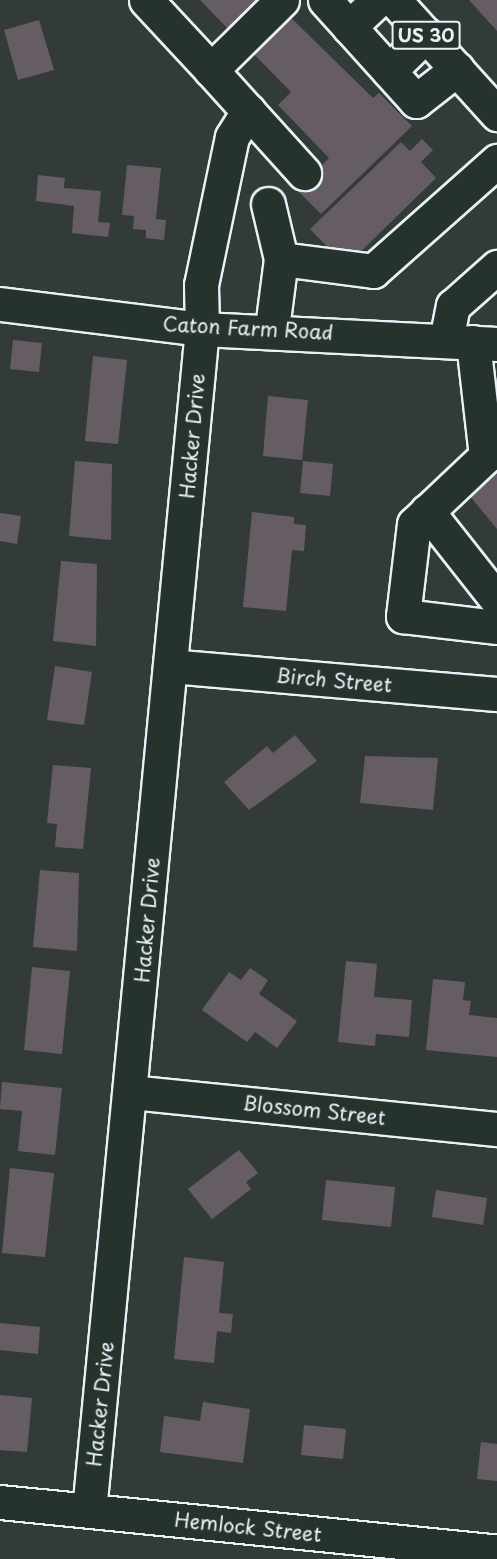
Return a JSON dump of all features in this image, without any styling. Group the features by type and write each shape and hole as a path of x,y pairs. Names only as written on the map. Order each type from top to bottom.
{"street":[{"path":"146,0 304,173"},
{"path":"211,70 282,0"},
{"path":"325,0 416,101 457,69"},
{"path":"350,27 378,0"},
{"name":"US 30","path":"394,0 497,114"},
{"path":"389,71 426,36"},
{"name":"Hacker Drive","path":"89,1511 131,1092 202,329 206,246 232,137 248,111"},
{"path":"281,259 373,271 497,161"},
{"path":"268,204 281,259 272,328"},
{"path":"497,267 453,306 472,342 491,455 414,524 403,616 497,627"},
{"name":"Caton Farm Road","path":"0,304 202,329 272,328 472,342"},
{"path":"427,511 497,600"},
{"name":"Birch Street","path":"170,666 497,694"},
{"name":"Blossom Street","path":"131,1092 497,1129"},
{"name":"Hemlock Street","path":"0,1502 497,1552"}],"building":[{"path":"200,0 257,0 228,29"},
{"path":"469,0 497,0 497,31"},
{"path":"280,7 373,98 379,93 412,126 321,214 297,190 329,158 278,105 291,92 243,43"},
{"path":"39,20 54,70 18,80 4,30"},
{"path":"422,139 433,150 421,162 436,178 346,266 310,229 401,142 410,151"},
{"path":"127,165 161,168 156,219 166,220 164,240 146,238 146,230 133,229 134,216 122,215"},
{"path":"38,175 65,178 64,188 101,191 98,222 110,223 108,237 72,233 74,206 36,201"},
{"path":"13,340 42,343 39,372 10,369"},
{"path":"93,356 127,360 118,444 85,441"},
{"path":"268,396 308,400 302,460 263,456"},
{"path":"75,461 112,464 111,540 69,536"},
{"path":"303,461 333,464 330,496 300,493"},
{"path":"496,473 497,475 497,529 469,495"},
{"path":"252,512 294,517 294,524 306,525 304,551 292,550 286,611 243,607"},
{"path":"0,513 21,516 17,544 0,541"},
{"path":"61,561 97,564 96,646 53,641"},
{"path":"55,666 92,672 84,725 47,720"},
{"path":"295,735 317,761 249,810 224,782 267,746 273,753"},
{"path":"365,756 438,758 433,810 360,803"},
{"path":"53,765 91,768 83,849 55,847 57,824 47,823"},
{"path":"40,870 79,873 77,951 33,947"},
{"path":"346,961 377,964 374,997 412,1000 409,1037 376,1034 375,1046 338,1042"},
{"path":"32,967 70,971 62,1054 24,1050"},
{"path":"250,968 268,980 259,994 297,1021 277,1048 255,1032 247,1042 202,1010 229,972 241,980"},
{"path":"433,979 465,982 463,1000 471,1001 469,1015 497,1018 497,1057 426,1050"},
{"path":"2,1082 62,1088 55,1155 18,1151 22,1111 0,1109"},
{"path":"239,1150 258,1173 246,1182 251,1189 212,1219 188,1189"},
{"path":"10,1168 54,1173 45,1257 2,1253"},
{"path":"326,1180 395,1187 391,1227 322,1220"},
{"path":"436,1190 487,1198 483,1225 432,1217"},
{"path":"184,1257 224,1262 219,1313 233,1314 231,1333 217,1331 214,1363 174,1359"},
{"path":"0,1323 40,1327 38,1354 0,1350"},
{"path":"0,1395 32,1398 27,1452 0,1450"},
{"path":"203,1402 250,1409 243,1463 160,1452 164,1416 200,1421"},
{"path":"304,1425 346,1429 343,1459 301,1455"},
{"path":"481,1442 497,1444 497,1481 477,1479"}]}
